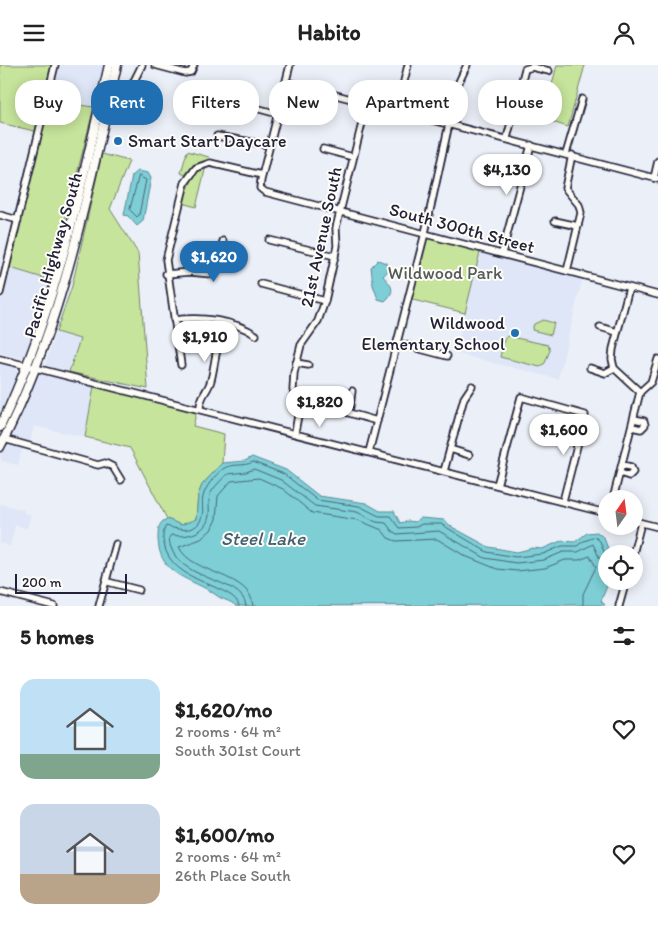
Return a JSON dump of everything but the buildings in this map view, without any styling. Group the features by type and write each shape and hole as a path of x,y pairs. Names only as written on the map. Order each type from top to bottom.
{"main road":[{"name":"Pacific Highway South","path":"0,427 27,366 57,282 108,65"},
{"name":"Pacific Highway South","path":"113,80 117,65"},
{"name":"Pacific Highway South","path":"2,443 36,368 67,277 103,125"}],"street":[{"path":"0,293 2,272 18,220 55,65"},
{"path":"134,80 142,65"},
{"path":"156,65 188,73 194,65"},
{"path":"286,80 289,65"},
{"path":"404,80 408,65"},
{"path":"460,80 467,65"},
{"path":"507,138 522,75 526,68 532,67 549,71"},
{"path":"567,271 581,213 579,205 570,196 565,187 569,155 582,99"},
{"path":"181,365 166,274 166,253 182,191 196,168 204,164 215,163 262,175 275,125"},
{"name":"21st Avenue South","path":"295,433 299,413 293,385 296,363 301,345 318,321 325,301 335,256 340,212 361,125"},
{"path":"369,452 425,233 447,125"},
{"path":"455,125 656,178 658,161"},
{"path":"217,136 270,145"},
{"path":"502,253 531,145"},
{"path":"324,149 353,157"},
{"name":"South 300th Street","path":"262,175 260,188 265,192 658,295"},
{"path":"0,215 18,220"},
{"path":"555,221 578,226"},
{"path":"269,240 335,256"},
{"path":"166,274 211,273 217,267 222,241"},
{"path":"261,284 325,301"},
{"path":"629,288 612,357 614,368 640,392"},
{"path":"174,320 200,317 245,328 256,335"},
{"path":"200,408 200,399 211,381 222,334 227,324"},
{"path":"600,327 617,331"},
{"path":"397,343 447,356"},
{"path":"0,359 200,408 598,511"},
{"path":"615,490 640,392 651,382 658,359"},
{"path":"296,363 308,365"},
{"path":"590,368 606,373 614,368"},
{"path":"444,471 464,397 472,386"},
{"path":"352,391 349,413 377,421"},
{"path":"498,485 521,397 585,415 562,501"},
{"path":"632,427 641,429 645,425 644,421 634,419"},
{"path":"2,443 98,465 105,463 113,467 121,480"},
{"path":"450,449 469,455"},
{"path":"620,473 629,476 634,472 631,467 622,465"},
{"path":"643,523 658,527"},
{"path":"99,606 108,582 116,544"},
{"path":"108,582 139,590"},
{"path":"619,606 623,590"},
{"path":"0,592 38,604 54,606"}],"shaded area":[{"path":"61,65 103,65 100,80 91,80 91,107 81,106 81,80 57,80"},
{"name":"Wildwood Elementary School","path":"481,248 583,276 558,379 455,353"},
{"path":"9,268 50,280 25,355 21,358 0,353 0,301"},
{"path":"56,332 80,339 69,372 45,365"},
{"path":"0,362 14,365 18,374 0,412"},
{"path":"42,373 94,386 85,437 34,426 29,446 23,445 18,465 2,461 0,456 38,375"},
{"path":"0,504 24,510 24,513 31,515 27,528 15,525 10,546 0,543"}],"green space":[{"path":"0,65 55,65 52,80 15,80 15,125 81,125 81,105 91,107 91,119 50,280 7,267 39,132 0,123"},
{"path":"557,65 585,65 568,127 562,125 562,80 553,80"},
{"path":"187,151 209,157 208,160 193,165 185,175 181,173"},
{"path":"102,154 129,161 110,209 138,253 148,389 69,372 80,339 56,332 72,286"},
{"path":"206,166 196,207 182,203 194,175"},
{"name":"Wildwood Park","path":"425,233 481,248 465,313 409,299"},
{"path":"543,320 554,323 551,335 532,330 534,324"},
{"path":"507,336 548,345 550,350 545,363 540,367 500,357 504,340"},
{"path":"94,386 197,410 193,426 224,434 222,463 202,485 198,495 196,519 181,525 167,519 130,448 85,437"}],"water":[{"path":"138,171 148,173 151,178 143,221 137,226 128,216 124,215 132,176"},
{"path":"378,260 386,263 388,271 383,276 392,288 391,294 385,301 378,299 373,285 371,267"},
{"name":"Steel Lake","path":"252,457 286,470 319,496 366,503 380,511 394,511 400,523 415,522 421,518 444,520 452,527 489,547 517,552 533,548 542,549 561,541 575,542 587,533 597,532 598,535 604,538 607,545 598,545 598,590 605,590 601,601 605,605 236,606 171,569 164,561 160,552 158,531 161,523 167,519 181,525 196,519 198,495 202,485 222,463 245,461"}],"place":[{"name":"Smart Start Daycare","path":"118,141"},
{"name":"Wildwood Elementary School","path":"515,333"}]}
